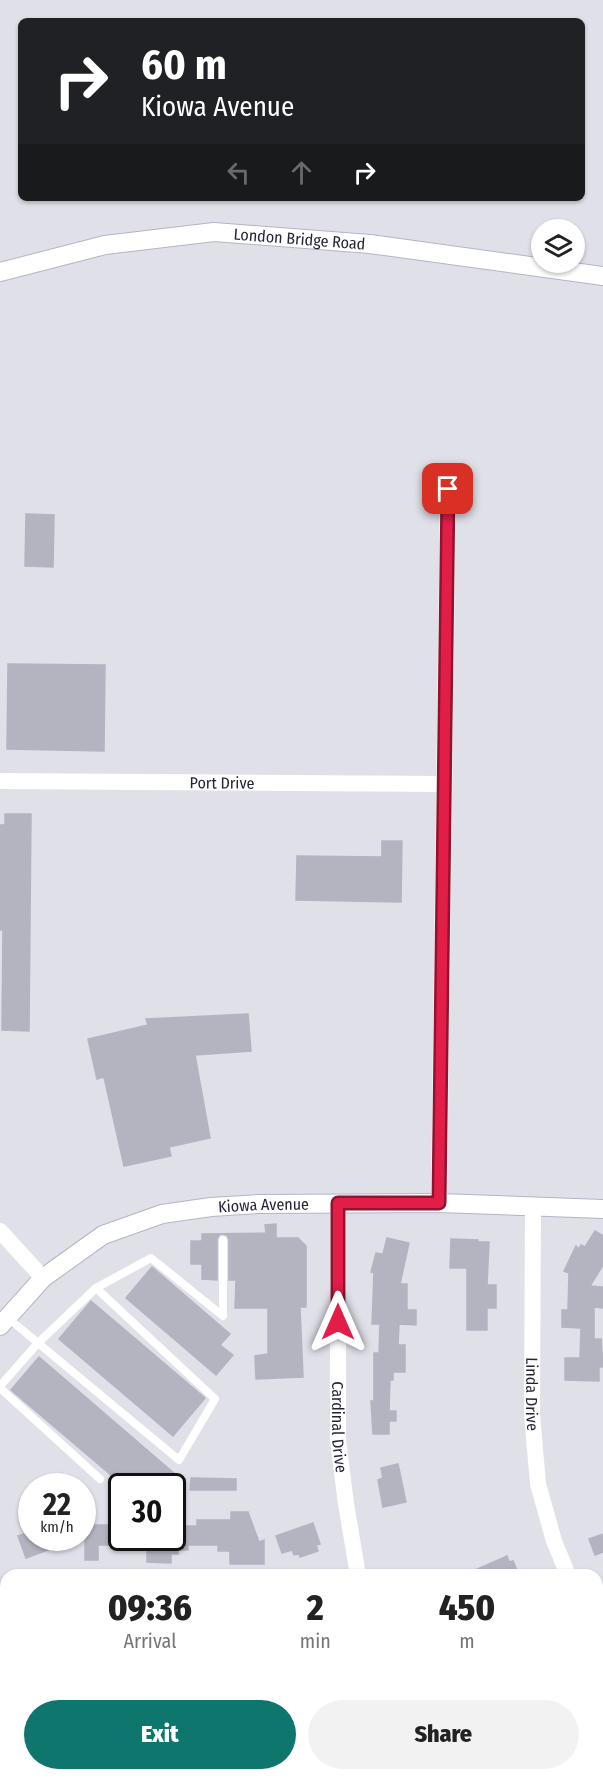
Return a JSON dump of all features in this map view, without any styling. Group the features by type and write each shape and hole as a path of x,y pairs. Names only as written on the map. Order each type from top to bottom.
{"street":[{"name":"London Bridge Road","path":"0,272 105,246 214,232 370,244 603,276"},
{"path":"439,1203 448,489"},
{"name":"Port Drive","path":"0,781 444,784"},
{"name":"Kiowa Avenue","path":"4,1322 43,1278 104,1235 162,1214 211,1207 338,1203 439,1203 603,1209"},
{"name":"Cardinal Drive","path":"338,1203 338,1440 357,1569"},
{"name":"Linda Drive","path":"533,1206 532,1414 538,1484 554,1541 566,1569"},
{"path":"0,1231 43,1278"}],"lane":[{"path":"100,1479 0,1387 38,1343 96,1288 151,1258 223,1316 223,1240"},
{"path":"4,1322 38,1343 179,1460 215,1400 96,1288"}],"building":[{"path":"26,514 54,515 53,567 25,566"},
{"path":"8,664 105,665 104,751 7,749"},
{"path":"5,814 31,814 29,1031 2,1030 3,930 0,930 0,825 5,825"},
{"path":"382,841 402,841 401,902 296,900 297,856 382,857"},
{"path":"248,1014 251,1051 195,1055 210,1138 169,1147 171,1156 124,1166 104,1077 97,1079 88,1039 148,1025 146,1019"},
{"path":"276,1224 276,1238 298,1238 306,1246 306,1307 300,1307 303,1377 256,1379 255,1356 268,1354 268,1308 235,1308 236,1280 229,1280 227,1235 220,1234 217,1239 217,1280 202,1279 202,1264 191,1264 191,1241 202,1241 202,1234 266,1233 265,1225"},
{"path":"595,1231 603,1236 603,1265 590,1286 603,1287 603,1308 594,1307 594,1339 601,1339 603,1367 599,1367 599,1381 565,1380 565,1358 580,1358 581,1328 562,1327 562,1310 568,1310 569,1273 564,1271 576,1246 579,1249 581,1245 585,1247"},
{"path":"387,1238 409,1243 400,1284 407,1284 407,1310 416,1310 416,1325 399,1324 398,1345 405,1345 405,1372 393,1372 393,1380 390,1380 389,1411 396,1411 396,1421 389,1421 389,1434 373,1434 371,1401 374,1401 374,1353 379,1353 380,1324 372,1324 374,1273 371,1272 376,1253 383,1254"},
{"path":"451,1239 489,1242 487,1285 496,1285 496,1308 487,1308 487,1330 467,1330 467,1268 450,1268"},
{"path":"152,1267 230,1334 220,1345 233,1355 216,1375 126,1298"},
{"path":"91,1301 205,1398 173,1436 59,1339"},
{"path":"39,1357 174,1473 109,1473 11,1390"},
{"path":"398,1464 406,1502 383,1507 378,1480 383,1478 381,1468"},
{"path":"191,1478 236,1479 236,1490 190,1490"},
{"path":"231,1512 248,1512 259,1542 264,1540 264,1564 230,1564 230,1551 218,1551 218,1545 188,1545 188,1550 186,1550 186,1526 197,1526 197,1520 231,1520"},
{"path":"313,1523 320,1544 316,1545 318,1551 300,1557 299,1554 294,1555 292,1550 282,1553 276,1536"},
{"path":"96,1525 108,1525 108,1545 98,1545 98,1560 85,1560 85,1551 96,1551"},
{"path":"603,1534 603,1552 595,1555 589,1539"},
{"path":"23,1551 45,1551 26,1558"},
{"path":"147,1551 178,1551 178,1554 171,1554 171,1563 147,1562"},
{"path":"507,1556 509,1562 513,1561 516,1569 478,1569"}],"route":[{"path":"338,1322 338,1203 439,1203 448,489"}]}
